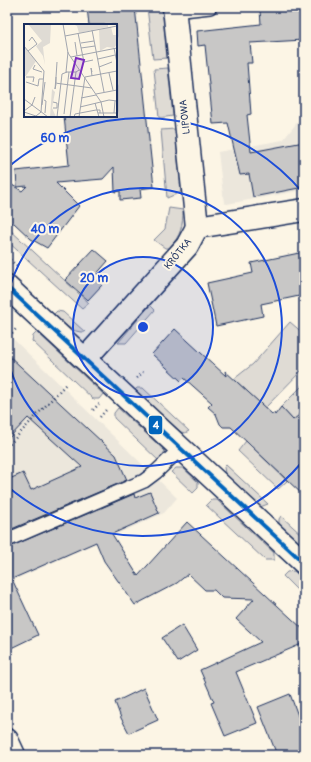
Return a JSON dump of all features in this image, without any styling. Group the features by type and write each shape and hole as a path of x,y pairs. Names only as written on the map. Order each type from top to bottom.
{"street":[{"name":"LIPOWA","path":"174,9 197,227"},
{"name":"KRÓTKA","path":"85,360 187,246 197,227 304,210"},
{"path":"7,287 304,564"},
{"path":"7,740 14,755"}],"lane":[{"path":"174,9 210,7"},
{"path":"7,540 144,481 180,449"}],"path":[{"path":"7,447 66,384"}],"shaded area":[{"path":"147,7 162,7 167,58 153,59"},
{"path":"168,68 173,116 159,118 154,69"},
{"path":"304,114 304,190 227,204 224,203 218,152 283,140"},
{"path":"175,129 181,192 167,198 161,130"},
{"path":"169,208 183,210 182,221 179,235 169,248 165,248 154,240 165,229"},
{"path":"7,227 89,303 82,309 7,241"},
{"path":"150,305 155,310 126,343 118,343"},
{"path":"57,311 63,312 85,332 76,331 68,327 54,314"},
{"path":"290,322 304,334 304,368 265,408 234,379 253,364"},
{"path":"37,332 103,394 99,399 93,399 32,341 33,336"},
{"path":"7,333 177,498 164,513 7,583"},
{"path":"304,384 304,423 293,420 281,407"},
{"path":"137,388 143,388 189,431 185,433 181,432 135,390"},
{"path":"118,408 165,451 159,461 114,418 114,413"},
{"path":"246,441 287,481 278,489 238,451"},
{"path":"226,465 268,504 260,507 225,474 224,467"},
{"path":"176,468 183,468 198,482 198,488 193,493 171,472"},
{"path":"211,500 217,500 274,553 274,560 265,560 206,505"},
{"path":"281,516 304,537 304,548 279,524 279,519"},
{"path":"294,571 304,581 304,597 283,576 287,572"}],"building":[{"path":"87,7 135,7 154,187 140,189 141,198 120,200 120,191 115,192 114,167 103,179 56,183 79,206 47,248 31,239 14,223 7,223 7,182 22,191 27,186 17,187 16,171 69,165 64,117 117,117 117,24 89,24"},
{"path":"304,7 304,40 250,43 252,63 247,63 251,114 247,115 251,152 304,142 304,187 253,197 249,174 240,175 228,123 213,124 205,45 198,46 197,31 261,24 260,10"},
{"path":"94,249 108,261 94,277 102,285 88,300 65,280"},
{"path":"304,252 304,295 261,304 263,316 216,326 207,283 253,273 251,263"},
{"path":"175,329 226,376 225,371 272,414 274,413 275,415 281,407 293,420 304,411 304,496 231,427 223,427 220,424 216,414 208,407 212,403 184,378 181,381 152,354"},
{"path":"7,354 116,455 127,480 7,531 7,480 23,473 31,490 82,467 28,418 7,440"},
{"path":"150,492 159,513 112,534 138,576 187,522 304,630 304,643 236,672 257,723 225,736 211,703 214,702 200,670 261,642 236,619 254,599 222,598 214,590 205,590 188,574 177,583 135,605 104,561 96,542 12,579 38,635 7,650 7,548 134,494 135,498"},
{"path":"182,625 197,650 178,662 162,638"},
{"path":"144,688 158,720 129,733 115,702"},
{"path":"290,694 304,732 304,755 277,755 258,707"}],"transit line":[{"name":"4","path":"7,287 304,563"}]}
